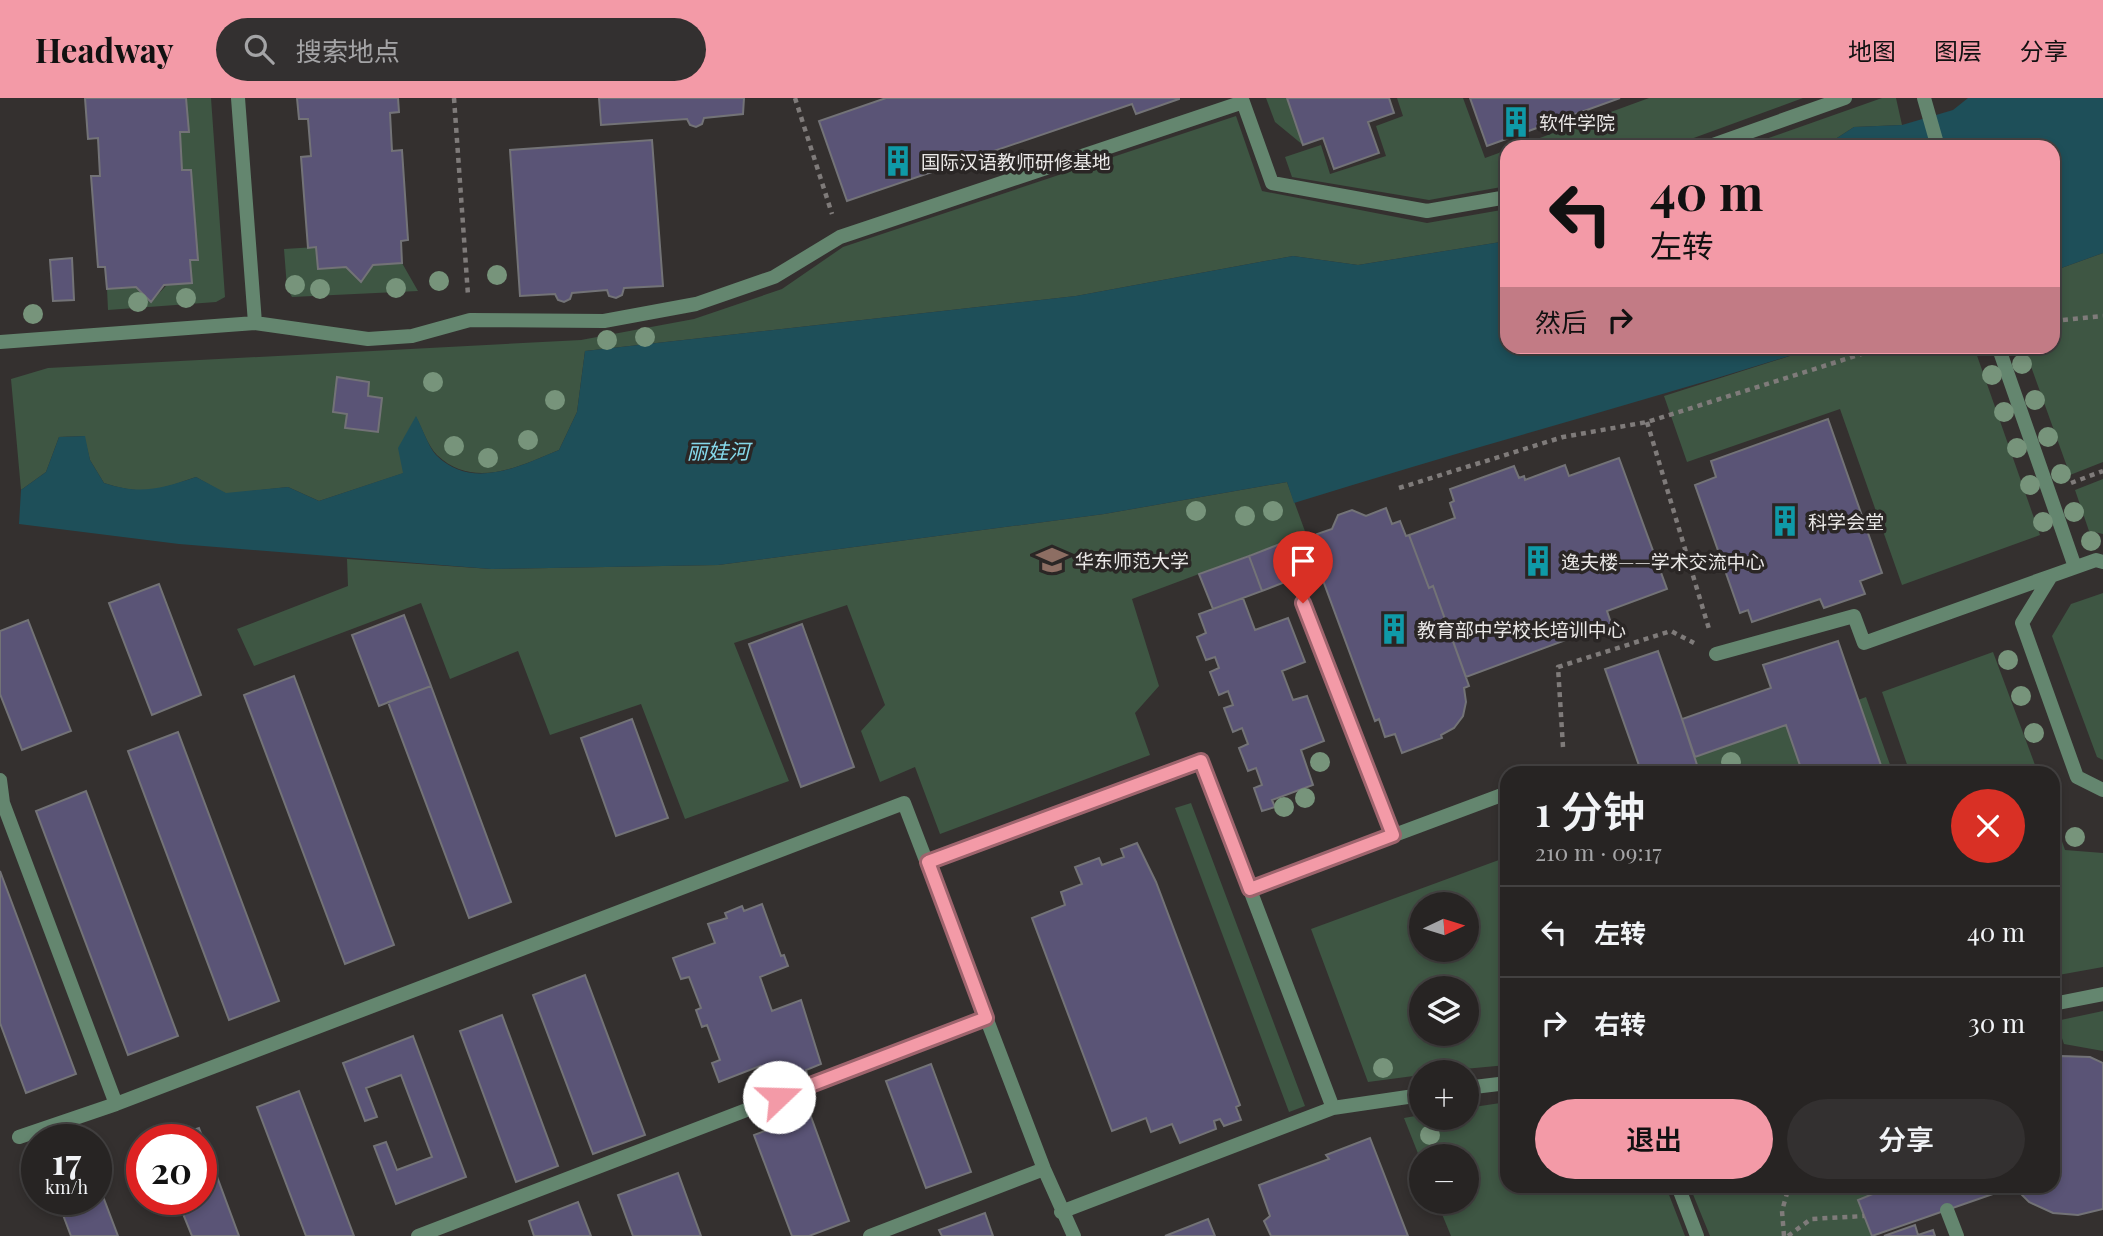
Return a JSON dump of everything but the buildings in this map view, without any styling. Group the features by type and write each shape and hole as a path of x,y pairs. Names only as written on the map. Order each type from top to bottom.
{"lane":[{"path":"238,98 255,323"},
{"path":"1727,140 1845,98"},
{"path":"0,342 255,323 368,339 412,336 470,320 604,321 696,304 774,277 839,237 1243,100 1272,183 1427,211 1500,198"},
{"path":"1926,103 1936,140"},
{"path":"2001,354 2075,567"},
{"path":"1716,654 1854,616 1864,643 2075,567 2096,560 2103,562"},
{"path":"2051,576 2022,623 2077,777 2103,790"},
{"path":"1303,603 1393,835"},
{"path":"928,862 1201,761 1333,1108"},
{"path":"0,780 3,803 116,1104"},
{"path":"1250,889 1500,796"},
{"path":"19,1137 116,1104 904,803 1044,1169 1074,1236"},
{"path":"2060,1003 2103,994"},
{"path":"418,1236 986,1018"},
{"path":"1479,1086 1500,1084"},
{"path":"1061,1212 1333,1108 1409,1097"},
{"path":"870,1236 1044,1169"},
{"path":"1681,1193 1697,1236"},
{"path":"1947,1210 1956,1236"}],"path":[{"path":"454,98 470,320"},
{"path":"795,98 839,237"},
{"path":"2060,320 2103,316"},
{"path":"1398,488 1563,437 1647,422 1862,354"},
{"path":"1647,422 1716,654"},
{"path":"1563,766 1558,667 1671,631 1716,654"},
{"path":"1786,1193 1782,1211 1786,1236 1811,1219 1864,1216"}],"green space":[{"path":"186,98 211,98 225,297 216,302 108,310 107,289 136,287 151,302 190,260 198,259 191,170 182,170 180,132 189,131"},
{"path":"1266,98 1287,98 1303,145 1275,122"},
{"path":"1397,98 1463,98 1485,158 1500,153 1500,187 1429,200 1292,177 1285,157 1321,145 1330,174 1386,156 1376,126 1403,116"},
{"path":"1649,98 1803,98 1688,140 1534,140"},
{"path":"1882,98 1896,98 1902,125 1854,127 1834,140 1763,140"},
{"path":"1236,116 1262,191 1427,223 1500,210 1500,242 1358,265 1293,256 1076,296 585,351 577,412 559,450 497,472 466,471 451,465 434,451 416,417 404,473 319,501 288,487 226,494 196,477 151,490 118,487 104,483 90,460 84,436 59,437 46,472 21,490 11,379 48,368 581,340 694,319 782,289 843,247"},
{"path":"316,247 318,269 346,267 361,281 373,265 402,263 418,291 292,297 287,288 284,249"},
{"path":"2103,253 2103,462 2070,475 2027,354 2060,354 2060,268"},
{"path":"1796,354 1976,354 2040,535 1902,585 1840,409 1687,462 1664,396"},
{"path":"2103,479 2103,534 2089,531 2075,490"},
{"path":"1287,482 1306,534 1132,599 1159,686 1135,713 1150,755 940,834 915,767 880,782 861,731 885,705 847,605 734,643 789,781 685,819 641,704 550,735 518,651 450,679 421,603 254,666 237,629 348,586 347,559 491,569 718,565 1104,514"},
{"path":"2103,593 2103,760 2097,757 2052,636 2071,604"},
{"path":"1993,652 2035,766 1908,766 1882,692"},
{"path":"1866,697 1891,766 1882,766 1858,700"},
{"path":"1786,725 1801,766 1698,766 1695,757"},
{"path":"1191,803 1305,1106 1289,1112 1175,808"},
{"path":"2060,835 2065,850 2103,853 2103,967 2060,975"},
{"path":"1500,860 1500,1066 1479,1068 1479,1060 1409,1060 1409,1077 1368,1082 1311,929 1409,893 1409,962 1479,962 1479,892 1412,892"},
{"path":"2103,1011 2103,1051 2064,1044 2060,1020"},
{"path":"1500,1103 1500,1193 1668,1193 1685,1236 1451,1236 1442,1214 1479,1214 1479,1144 1414,1144 1404,1118 1409,1117 1409,1130 1479,1130 1479,1106"},
{"path":"1692,1193 1876,1193 1858,1200 1872,1236 1710,1236"}],"water":[{"path":"1968,98 2103,98 2103,253 2060,268 2060,140 1834,140 1854,127 1902,125 1953,110"},
{"name":"丽娃河","path":"1500,242 1500,354 1795,354 1294,503 1287,482 1104,514 718,565 491,569 179,544 19,524 21,490 46,472 59,437 85,436 90,460 104,483 117,487 150,489 196,477 226,493 288,487 319,501 403,473 398,448 416,416 436,455 450,466 465,472 496,472 559,450 577,412 585,351 1076,296 1293,256 1358,265"}],"place":[{"name":"软件学院","path":"1516,122"},
{"name":"国际汉语教师研修基地","path":"898,161"},
{"name":"科学会堂","path":"1785,521"},
{"name":"华东师范大学","path":"1052,560"},
{"name":"逸夫楼——学术交流中心","path":"1538,561"},
{"name":"教育部中学校长培训中心","path":"1394,629"}],"route":[{"path":"779,1097 986,1018 928,862 1201,761 1250,889 1393,835 1303,603"}]}
